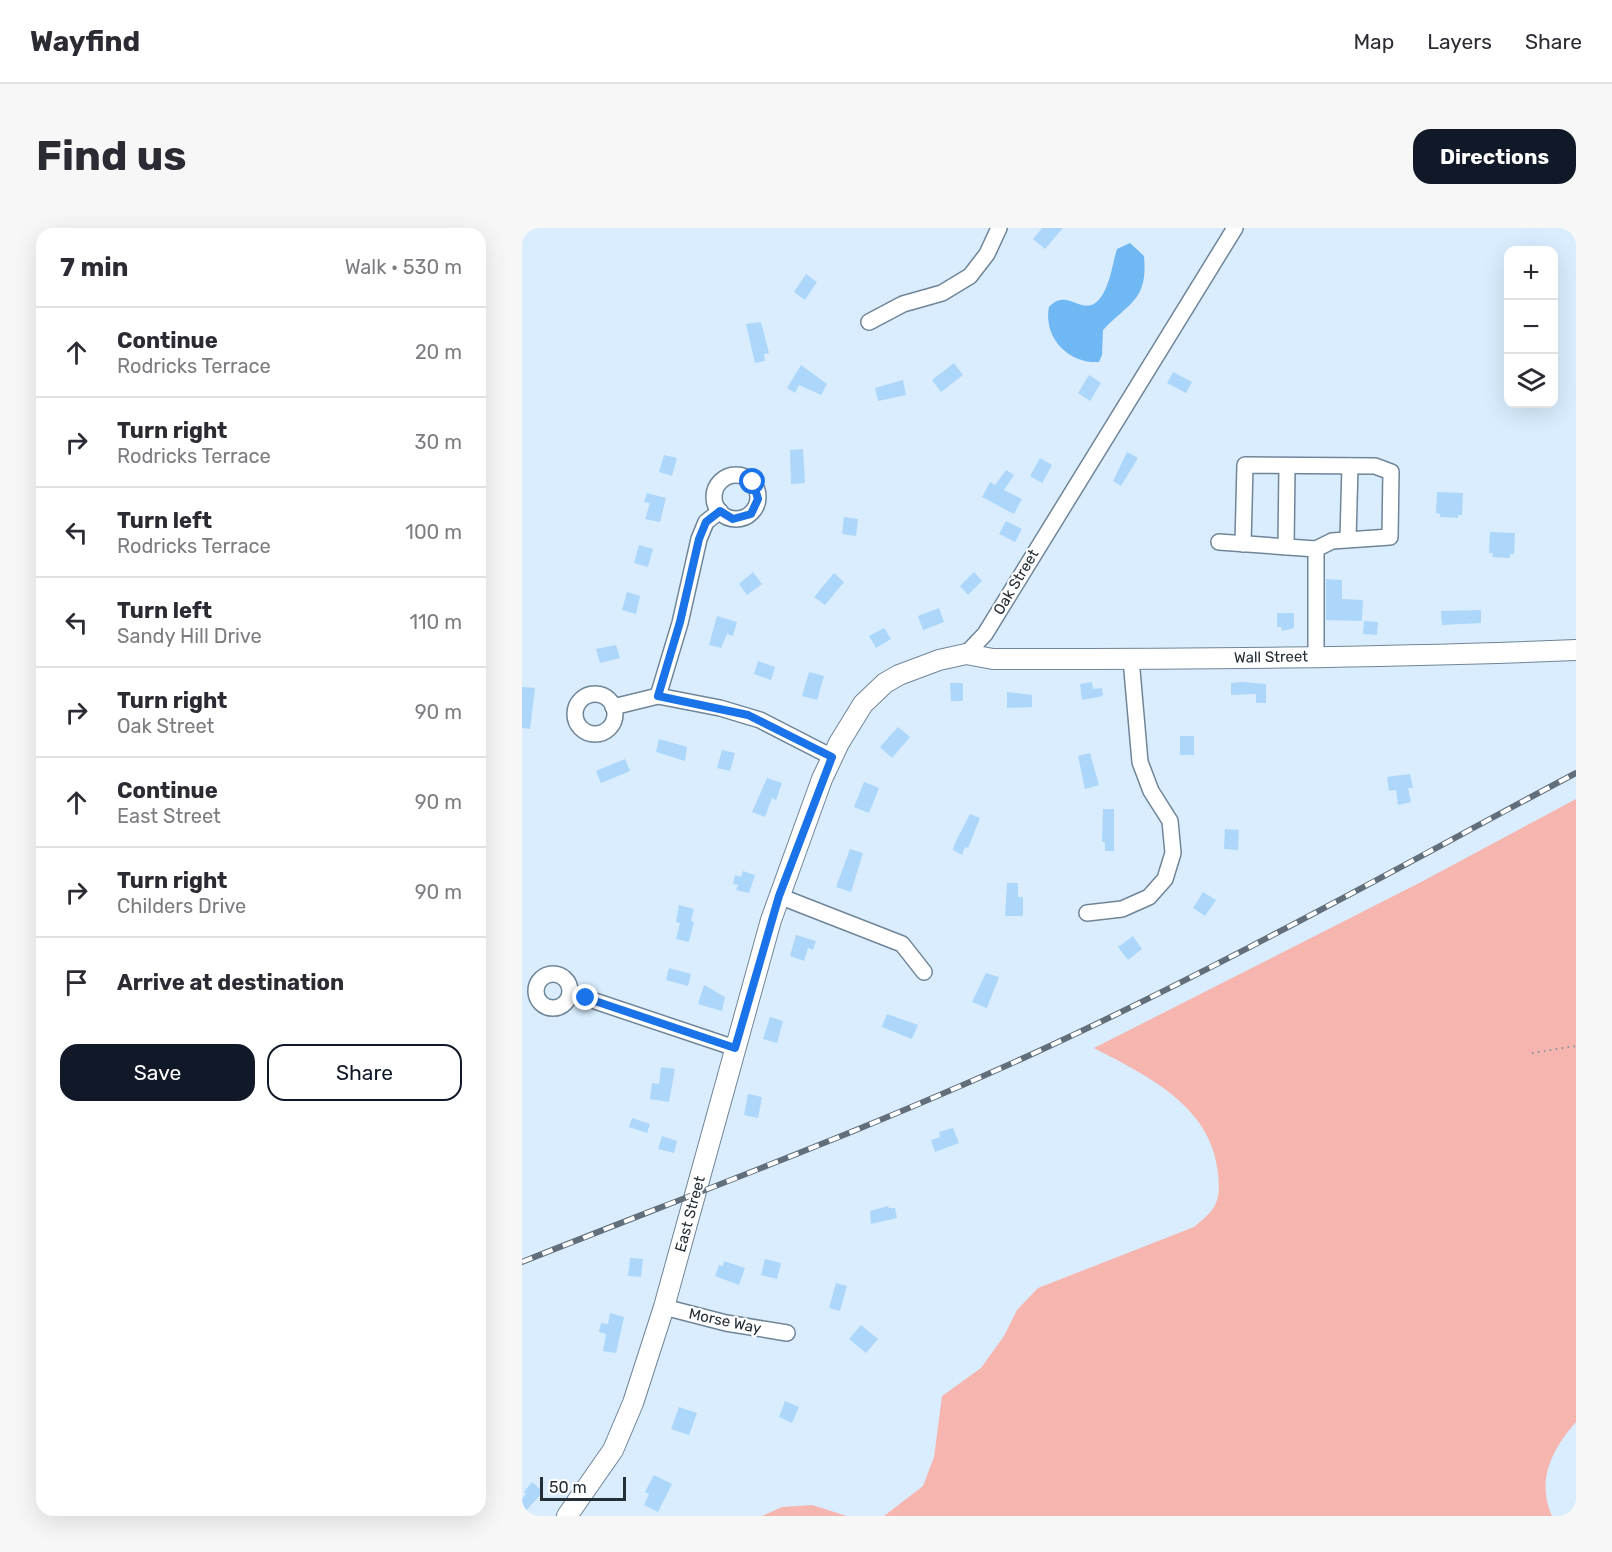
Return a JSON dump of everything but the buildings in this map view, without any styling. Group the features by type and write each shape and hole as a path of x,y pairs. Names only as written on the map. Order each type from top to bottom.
{"main road":[{"name":"Wall Street","path":"966,654 993,659 1131,659 1576,650"},
{"path":"779,896 832,757 854,716 885,683 939,660 966,654"},
{"name":"East Street","path":"567,1516 613,1450 633,1403 664,1307 779,896"}],"street":[{"path":"869,322 903,304 942,293 970,276 987,254 999,228"},
{"name":"Oak Street","path":"966,654 985,634 1234,228"},
{"path":"1219,542 1243,544 1316,549 1332,541 1390,537 1391,472 1375,466 1245,465 1243,544"},
{"path":"1286,547 1287,466"},
{"path":"1348,539 1350,466"},
{"path":"658,696 680,622 699,539 706,522 720,511"},
{"path":"1316,549 1316,657"},
{"path":"1087,913 1122,909 1149,897 1165,879 1173,853 1170,821 1151,791 1140,762 1131,659"},
{"path":"613,707 658,696 748,715 832,757"},
{"path":"779,896 902,944 924,972"},
{"path":"571,993 735,1048"},
{"name":"Morse Way","path":"664,1307 726,1323 787,1333"}],"path":[{"path":"1532,1053 1576,1046"}],"shaded area":[{"path":"1576,799 1576,1422 1560,1443 1549,1466 1546,1490 1547,1503 1552,1516 884,1516 923,1486 934,1457 942,1396 981,1368 1004,1336 1017,1310 1038,1288 1194,1227 1212,1210 1218,1199 1218,1173 1213,1149 1203,1129 1190,1111 1155,1082 1094,1048 1423,881"},
{"path":"812,1505 847,1516 762,1516 782,1507"}],"water":[{"path":"1130,243 1144,256 1143,282 1140,291 1129,306 1103,330 1102,355 1099,362 1077,358 1068,353 1054,338 1048,318 1049,307 1061,300 1088,306 1094,304 1100,299 1107,285 1117,249"}],"railway":[{"path":"522,1262 848,1133 1041,1050 1244,950 1576,773"}],"route":[{"path":"586,998 735,1048 779,896 832,757 748,715 658,696 680,622 703,527 720,511 733,519 751,514 758,499 753,482"}]}
